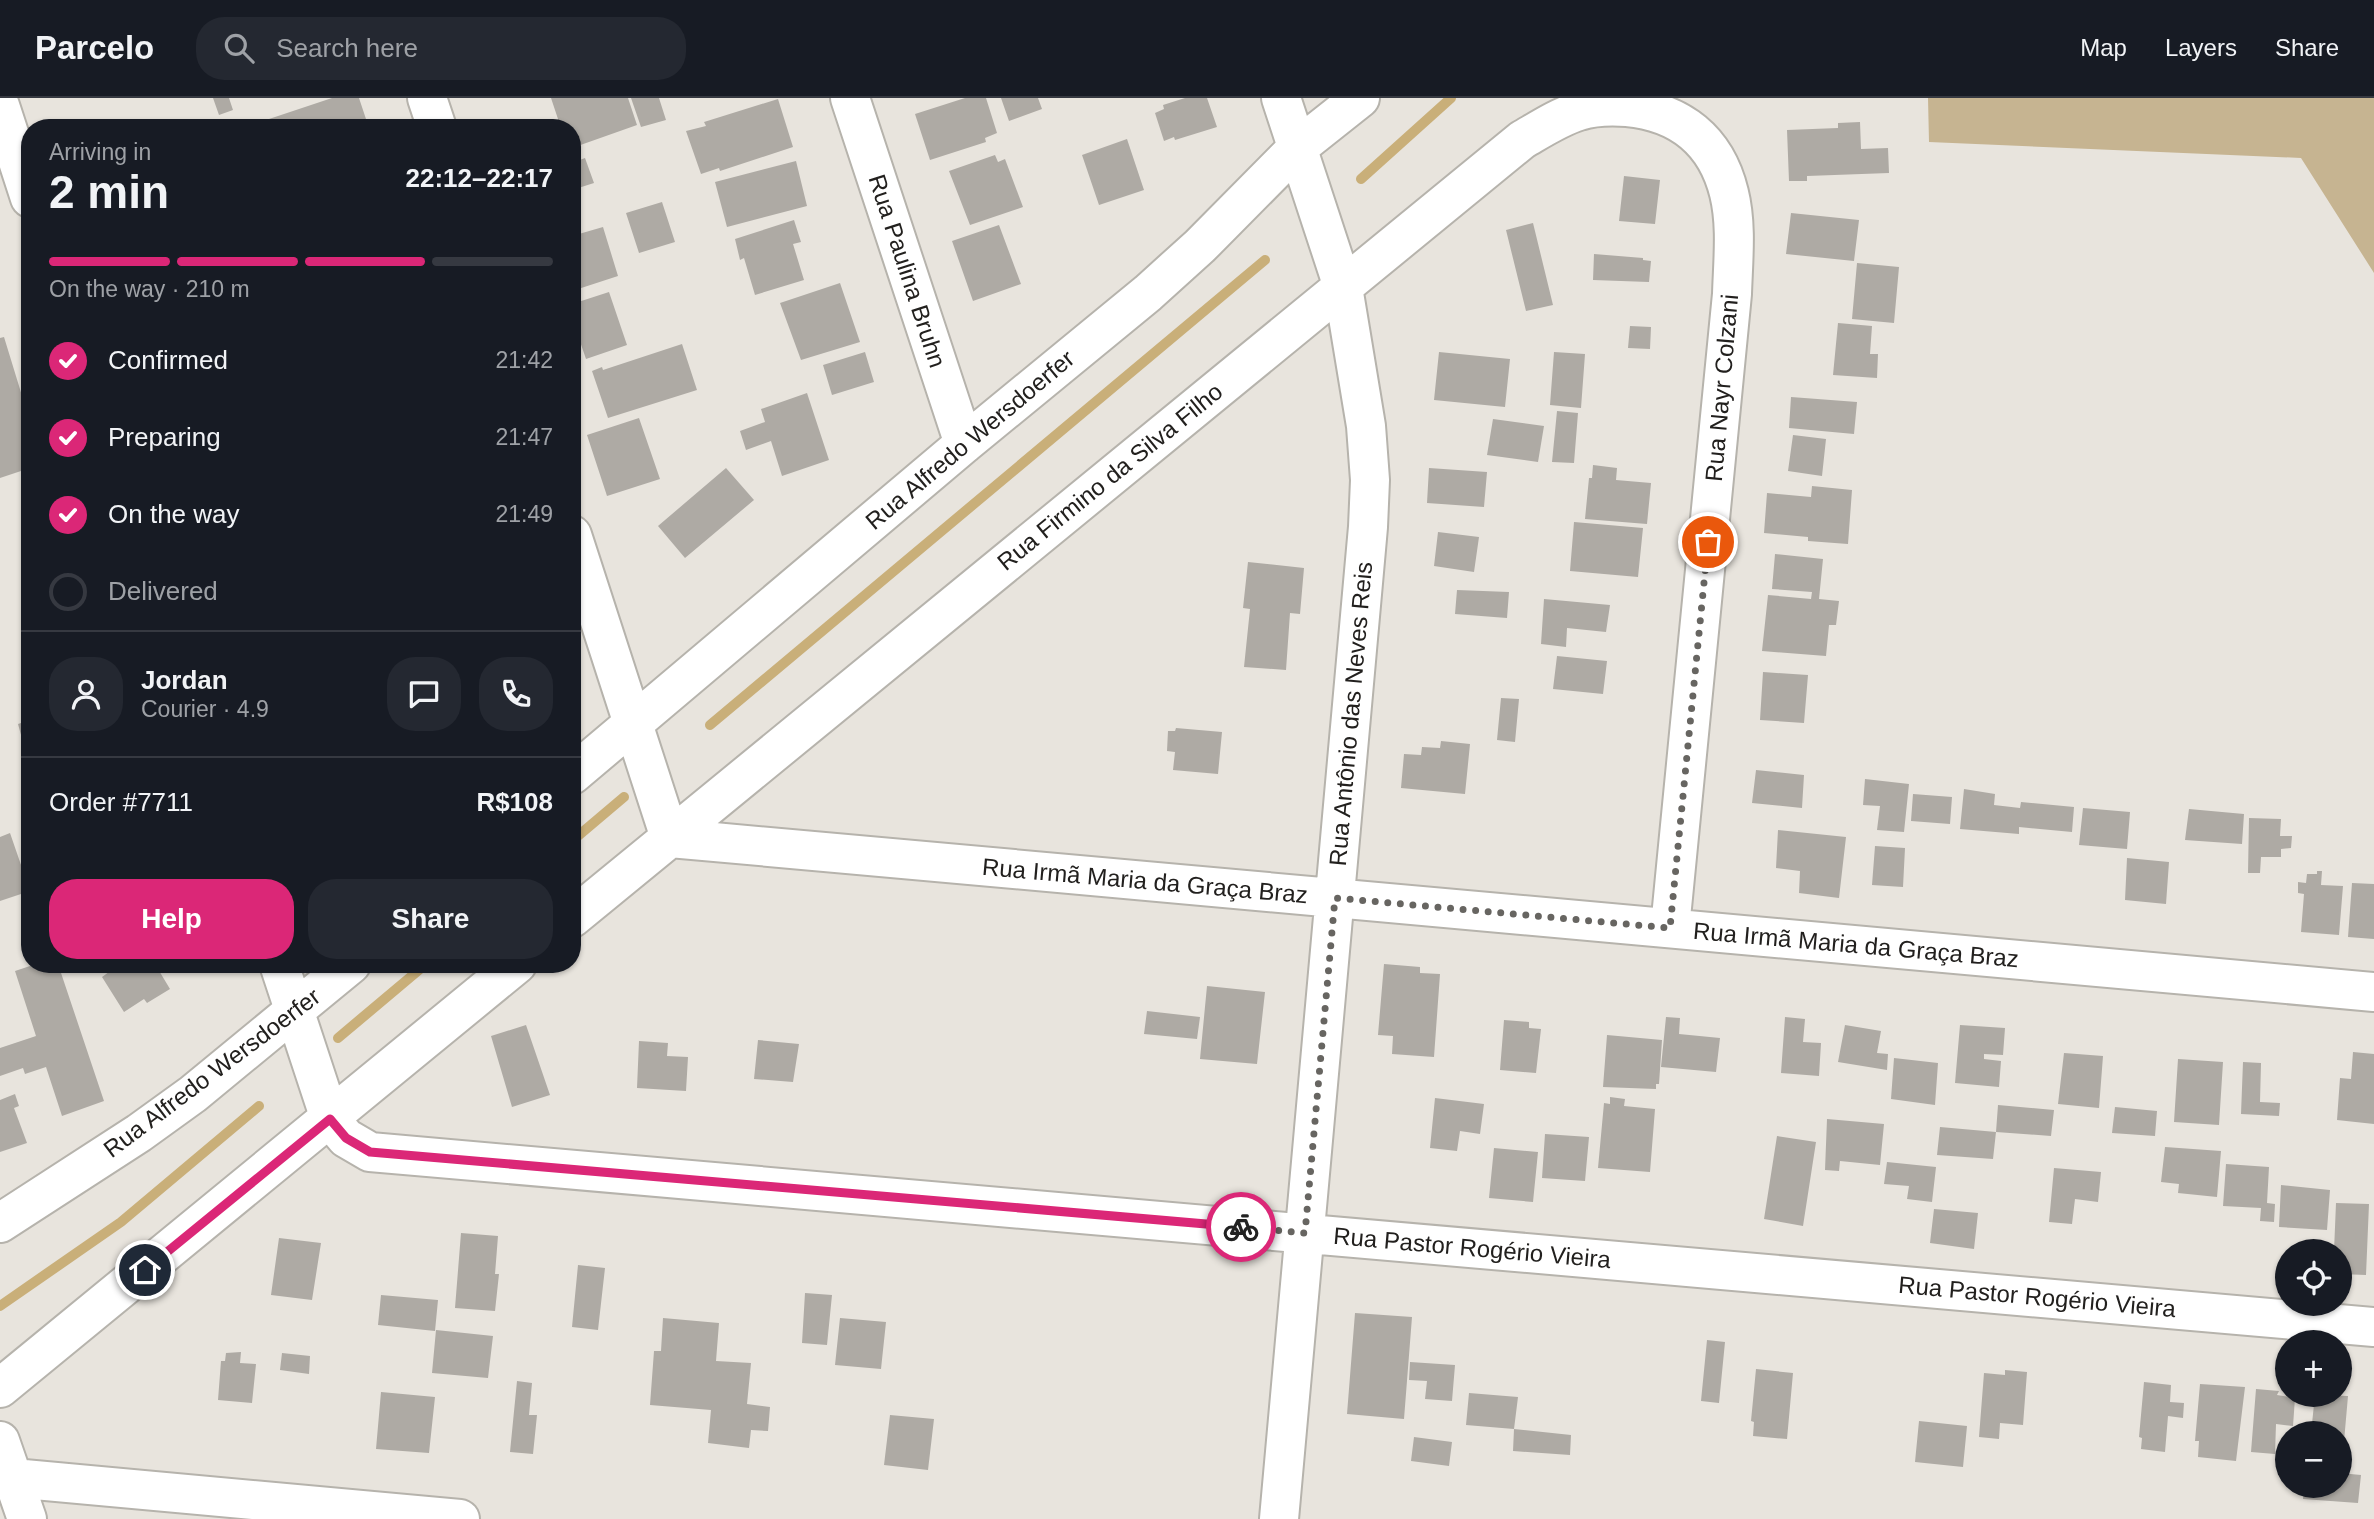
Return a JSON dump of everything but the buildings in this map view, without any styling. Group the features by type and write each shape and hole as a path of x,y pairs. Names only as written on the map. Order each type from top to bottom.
{"street":[{"path":"427,98 434,119"},
{"name":"Rua Paulina Bruhn","path":"850,98 964,444"},
{"name":"Rua Antônio das Neves Reis","path":"1279,1519 1368,527 1370,480 1361,385 1343,287 1281,98"},
{"name":"Rua Alfredo Wersdoerfer","path":"581,767 964,444 1148,293 1200,246 1297,148 1360,98"},
{"path":"0,106 21,170"},
{"name":"Rua Firmino da Silva Filho","path":"581,911 1522,140 1553,122 1582,110 1613,106 1644,109 1675,118"},
{"name":"Rua Nayr Colzani","path":"1670,928 1731,308 1734,239 1730,195 1719,163 1700,138 1675,118"},
{"path":"581,563 670,838"},
{"name":"Rua Irmã Maria da Graça Braz","path":"670,838 2374,992"},
{"path":"282,973 330,1119"},
{"name":"Rua Alfredo Wersdoerfer","path":"0,1223 139,1133 193,1094 341,973"},
{"path":"0,1388 506,973"},
{"name":"Rua Pastor Rogério Vieira","path":"330,1119 346,1138 370,1152 2374,1327"},
{"path":"0,1441 26,1519"},
{"path":"13,1478 460,1519"}],"shaded area":[{"path":"1928,98 2374,98 2374,273 2301,158 1929,142"}],"waterway":[{"path":"1361,179 1451,98"},
{"path":"710,725 1265,260"},
{"path":"581,833 624,797"},
{"path":"338,1038 415,973"},
{"path":"0,1306 121,1222 259,1106"}],"way so far":[{"path":"1241,1227 1305,1233 1335,898 1670,928 1708,542"}],"route":[{"path":"145,1270 330,1119 346,1138 370,1152 1241,1227"}]}
